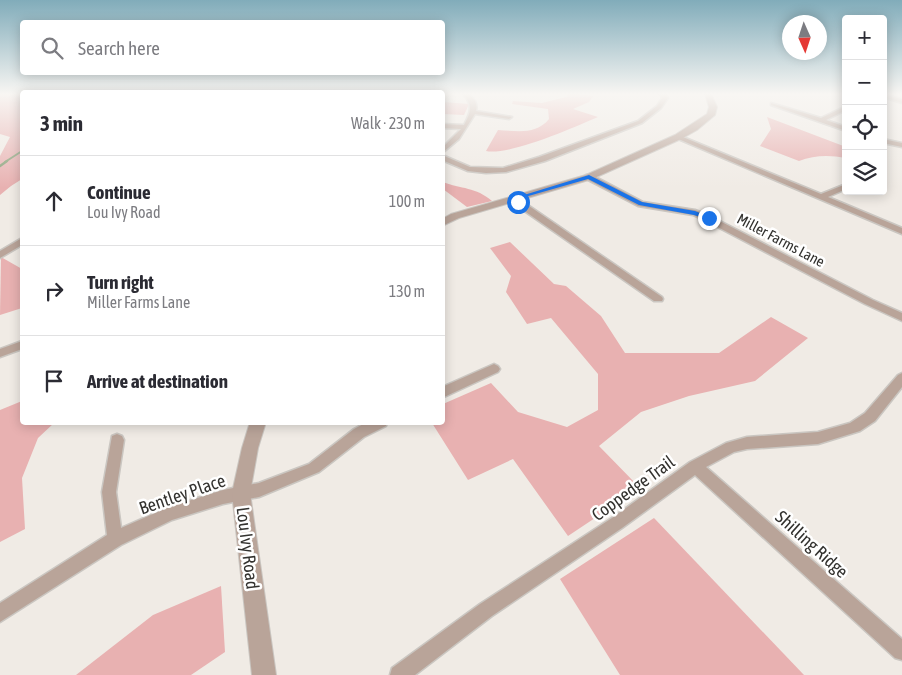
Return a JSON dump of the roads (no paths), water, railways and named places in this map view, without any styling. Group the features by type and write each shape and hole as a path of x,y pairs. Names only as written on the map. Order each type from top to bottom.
{"street":[{"path":"445,126 464,127 458,139 445,149"},
{"path":"445,158 468,169 486,172 503,170 542,160 631,126"},
{"path":"445,221 455,216 589,177 678,137 697,126"},
{"path":"678,137 902,231"},
{"path":"887,142 900,146"},
{"name":"Miller Farms Lane","path":"589,177 641,204 695,213 709,218 902,317"},
{"path":"822,197 842,188"},
{"path":"514,199 658,299"},
{"path":"0,255 20,242"},
{"path":"0,353 20,346"},
{"path":"445,393 494,369"},
{"name":"Coppedge Trail","path":"399,675 486,610 617,524 695,466 731,447 747,443 818,438 855,427 870,418 902,378"},
{"name":"Lou Ivy Road","path":"257,425 250,448 241,493 264,675"},
{"name":"Bentley Place","path":"0,612 115,539 169,514 241,493 259,490 314,468 359,433 375,425"},
{"path":"115,539 109,492 117,440"},
{"name":"Shilling Ridge","path":"695,466 902,651"}],"waterway":[{"path":"5,162 20,152"},
{"path":"0,166 7,161"}]}
